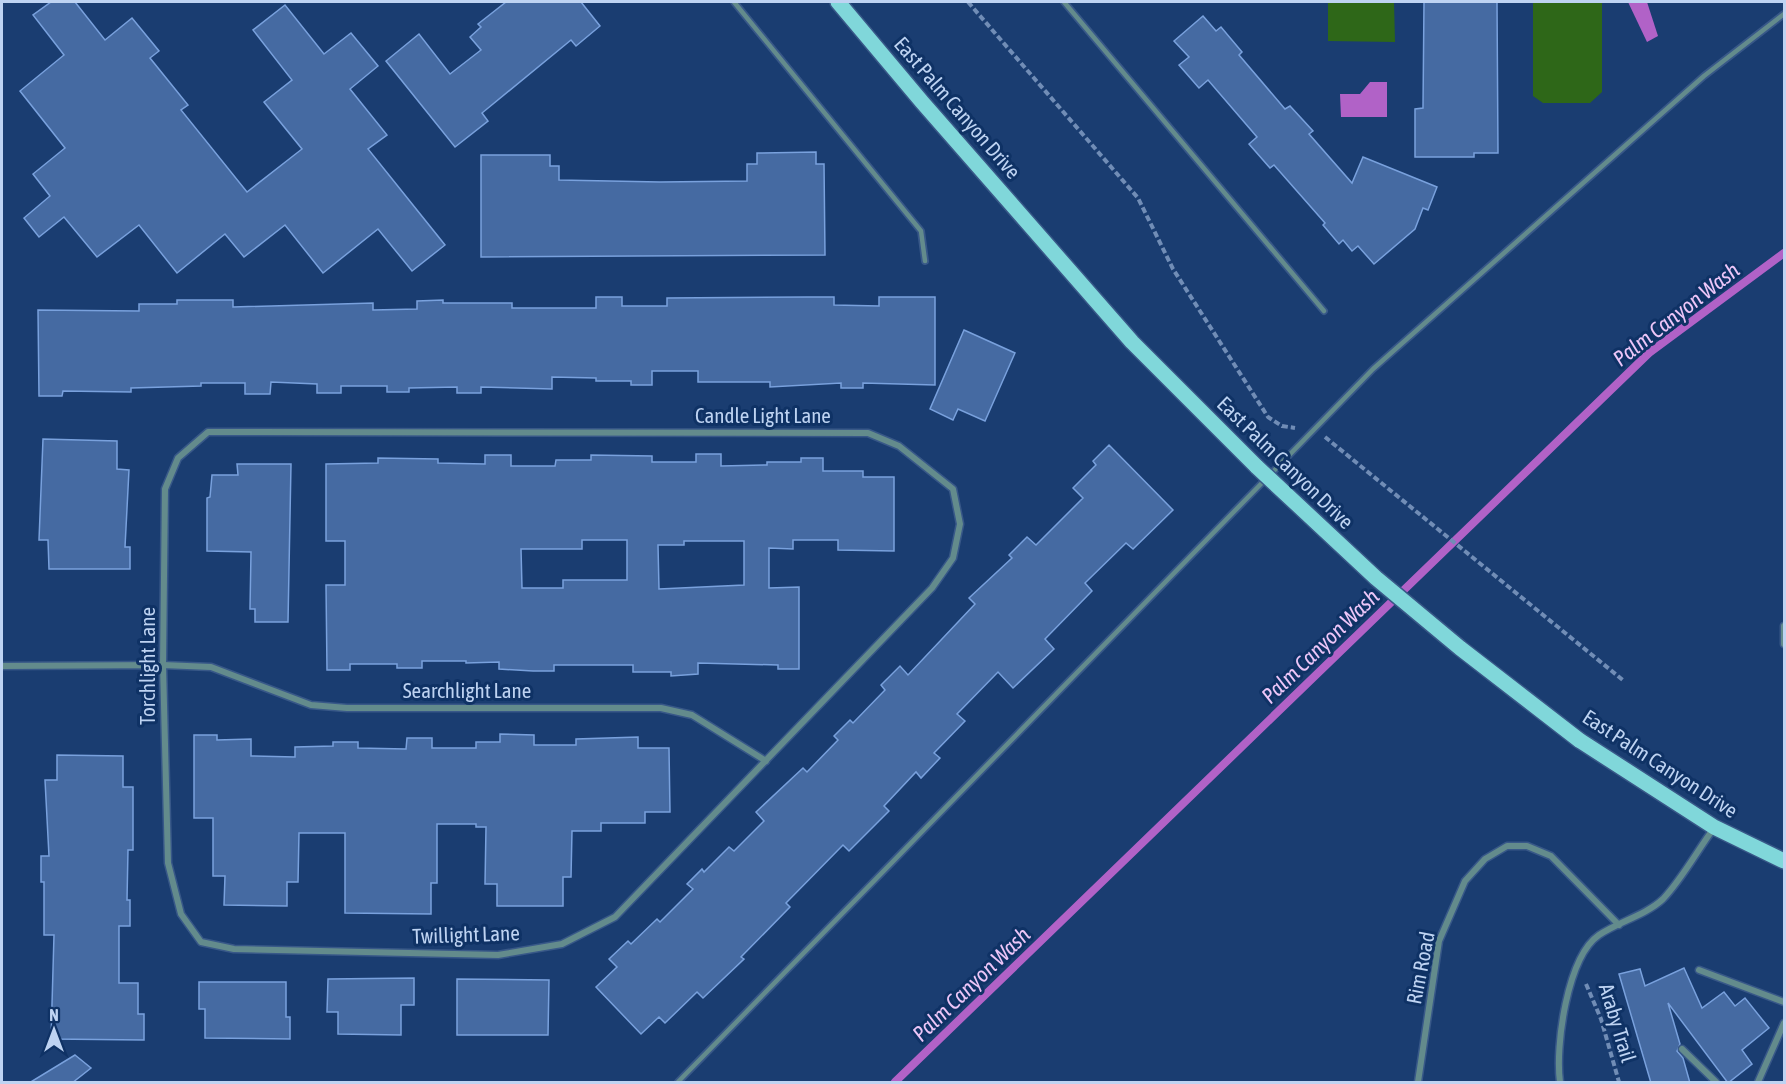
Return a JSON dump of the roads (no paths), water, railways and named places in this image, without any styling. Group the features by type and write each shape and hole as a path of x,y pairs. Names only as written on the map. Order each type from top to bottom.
{"main road":[{"name":"East Palm Canyon Drive","path":"838,2 922,102 1132,342 1257,467 1376,578 1460,648 1579,740 1714,827 1785,861"}],"street":[{"name":"Torchlight Lane","path":"180,914 168,863 162,665 165,489 178,458 208,432"},
{"name":"Candle Light Lane","path":"208,432 868,433 899,446 953,489 960,524 953,558 932,588 766,761"},
{"path":"1785,626 1785,644"},
{"name":"Searchlight Lane","path":"2,666 211,667 311,705 347,708 661,708 692,715 766,761"},
{"name":"Twillight Lane","path":"180,914 201,942 234,950 498,955 561,944 615,916 766,761"},
{"path":"1560,1083 1562,1031 1568,993 1581,958 1597,936 1662,900 1714,827"},
{"name":"Rim Road","path":"1418,1083 1439,941 1465,881 1485,859 1507,846 1527,846 1551,856 1619,925"},
{"path":"1699,970 1785,1002"},
{"path":"1758,1083 1785,1023"},
{"path":"1682,1049 1716,1083"}],"lane":[{"path":"734,2 921,231 925,261"},
{"path":"1064,2 1324,311"},
{"path":"678,1083 1372,369 1704,76 1785,14"}],"waterway":[{"name":"Palm Canyon Wash","path":"895,1082 1649,353 1784,253"}]}
